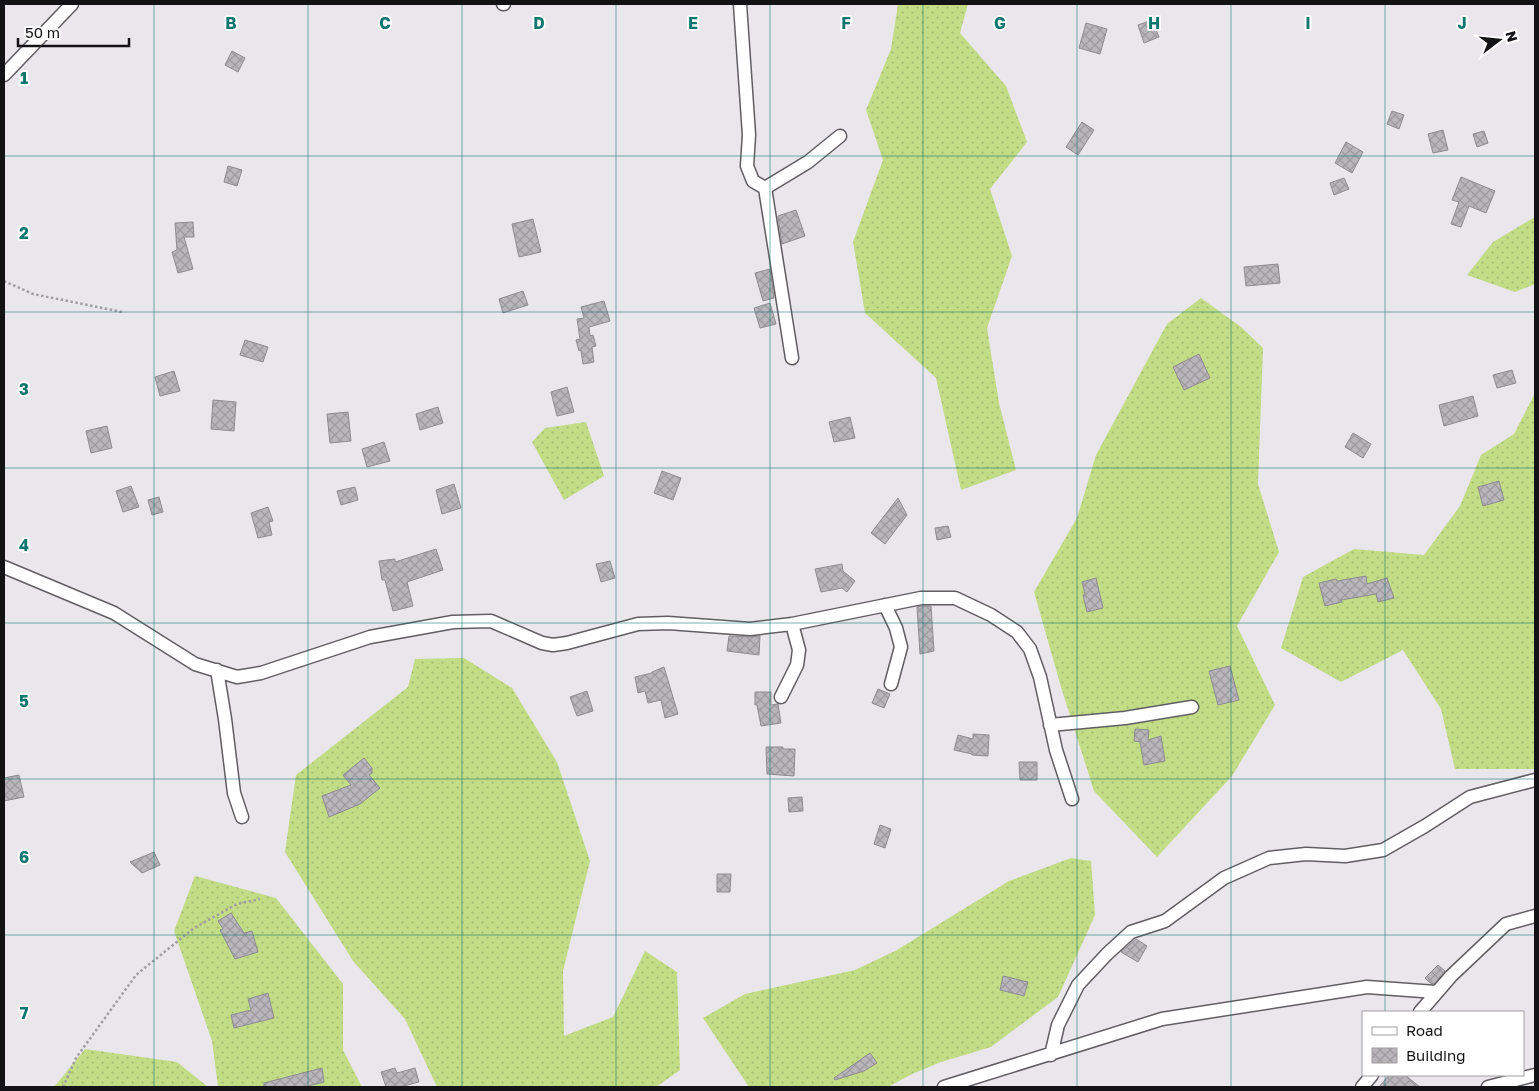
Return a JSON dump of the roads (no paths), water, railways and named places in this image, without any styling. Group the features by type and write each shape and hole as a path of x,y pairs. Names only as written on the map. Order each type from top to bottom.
{"street":[{"path":"4,75 72,4"},
{"path":"740,4 749,135 746,166 753,181 764,188 792,358"},
{"path":"764,188 808,162 840,136"},
{"path":"4,568 114,613 195,664 237,677 261,672 370,637 453,622 491,621 542,643 554,645 638,624 668,623 750,630 792,624 921,598 955,598 990,615 1017,632 1030,649 1040,677 1056,750 1072,800"},
{"path":"885,605 896,628 901,647 890,684"},
{"path":"781,697 797,665 799,650 792,624"},
{"path":"217,670 234,793 242,817"},
{"path":"1050,725 1125,718 1192,707"},
{"path":"1051,1055 1058,1025 1078,985 1107,954 1131,932 1165,921 1224,878 1269,858 1306,854 1346,856 1383,850 1470,797 1535,780"},
{"path":"1421,1011 1451,976 1506,924 1535,916"},
{"path":"944,1087 1162,1019 1367,987 1436,992"},
{"path":"1488,1087 1535,1075"},
{"path":"1362,1087 1371,1076"}]}
